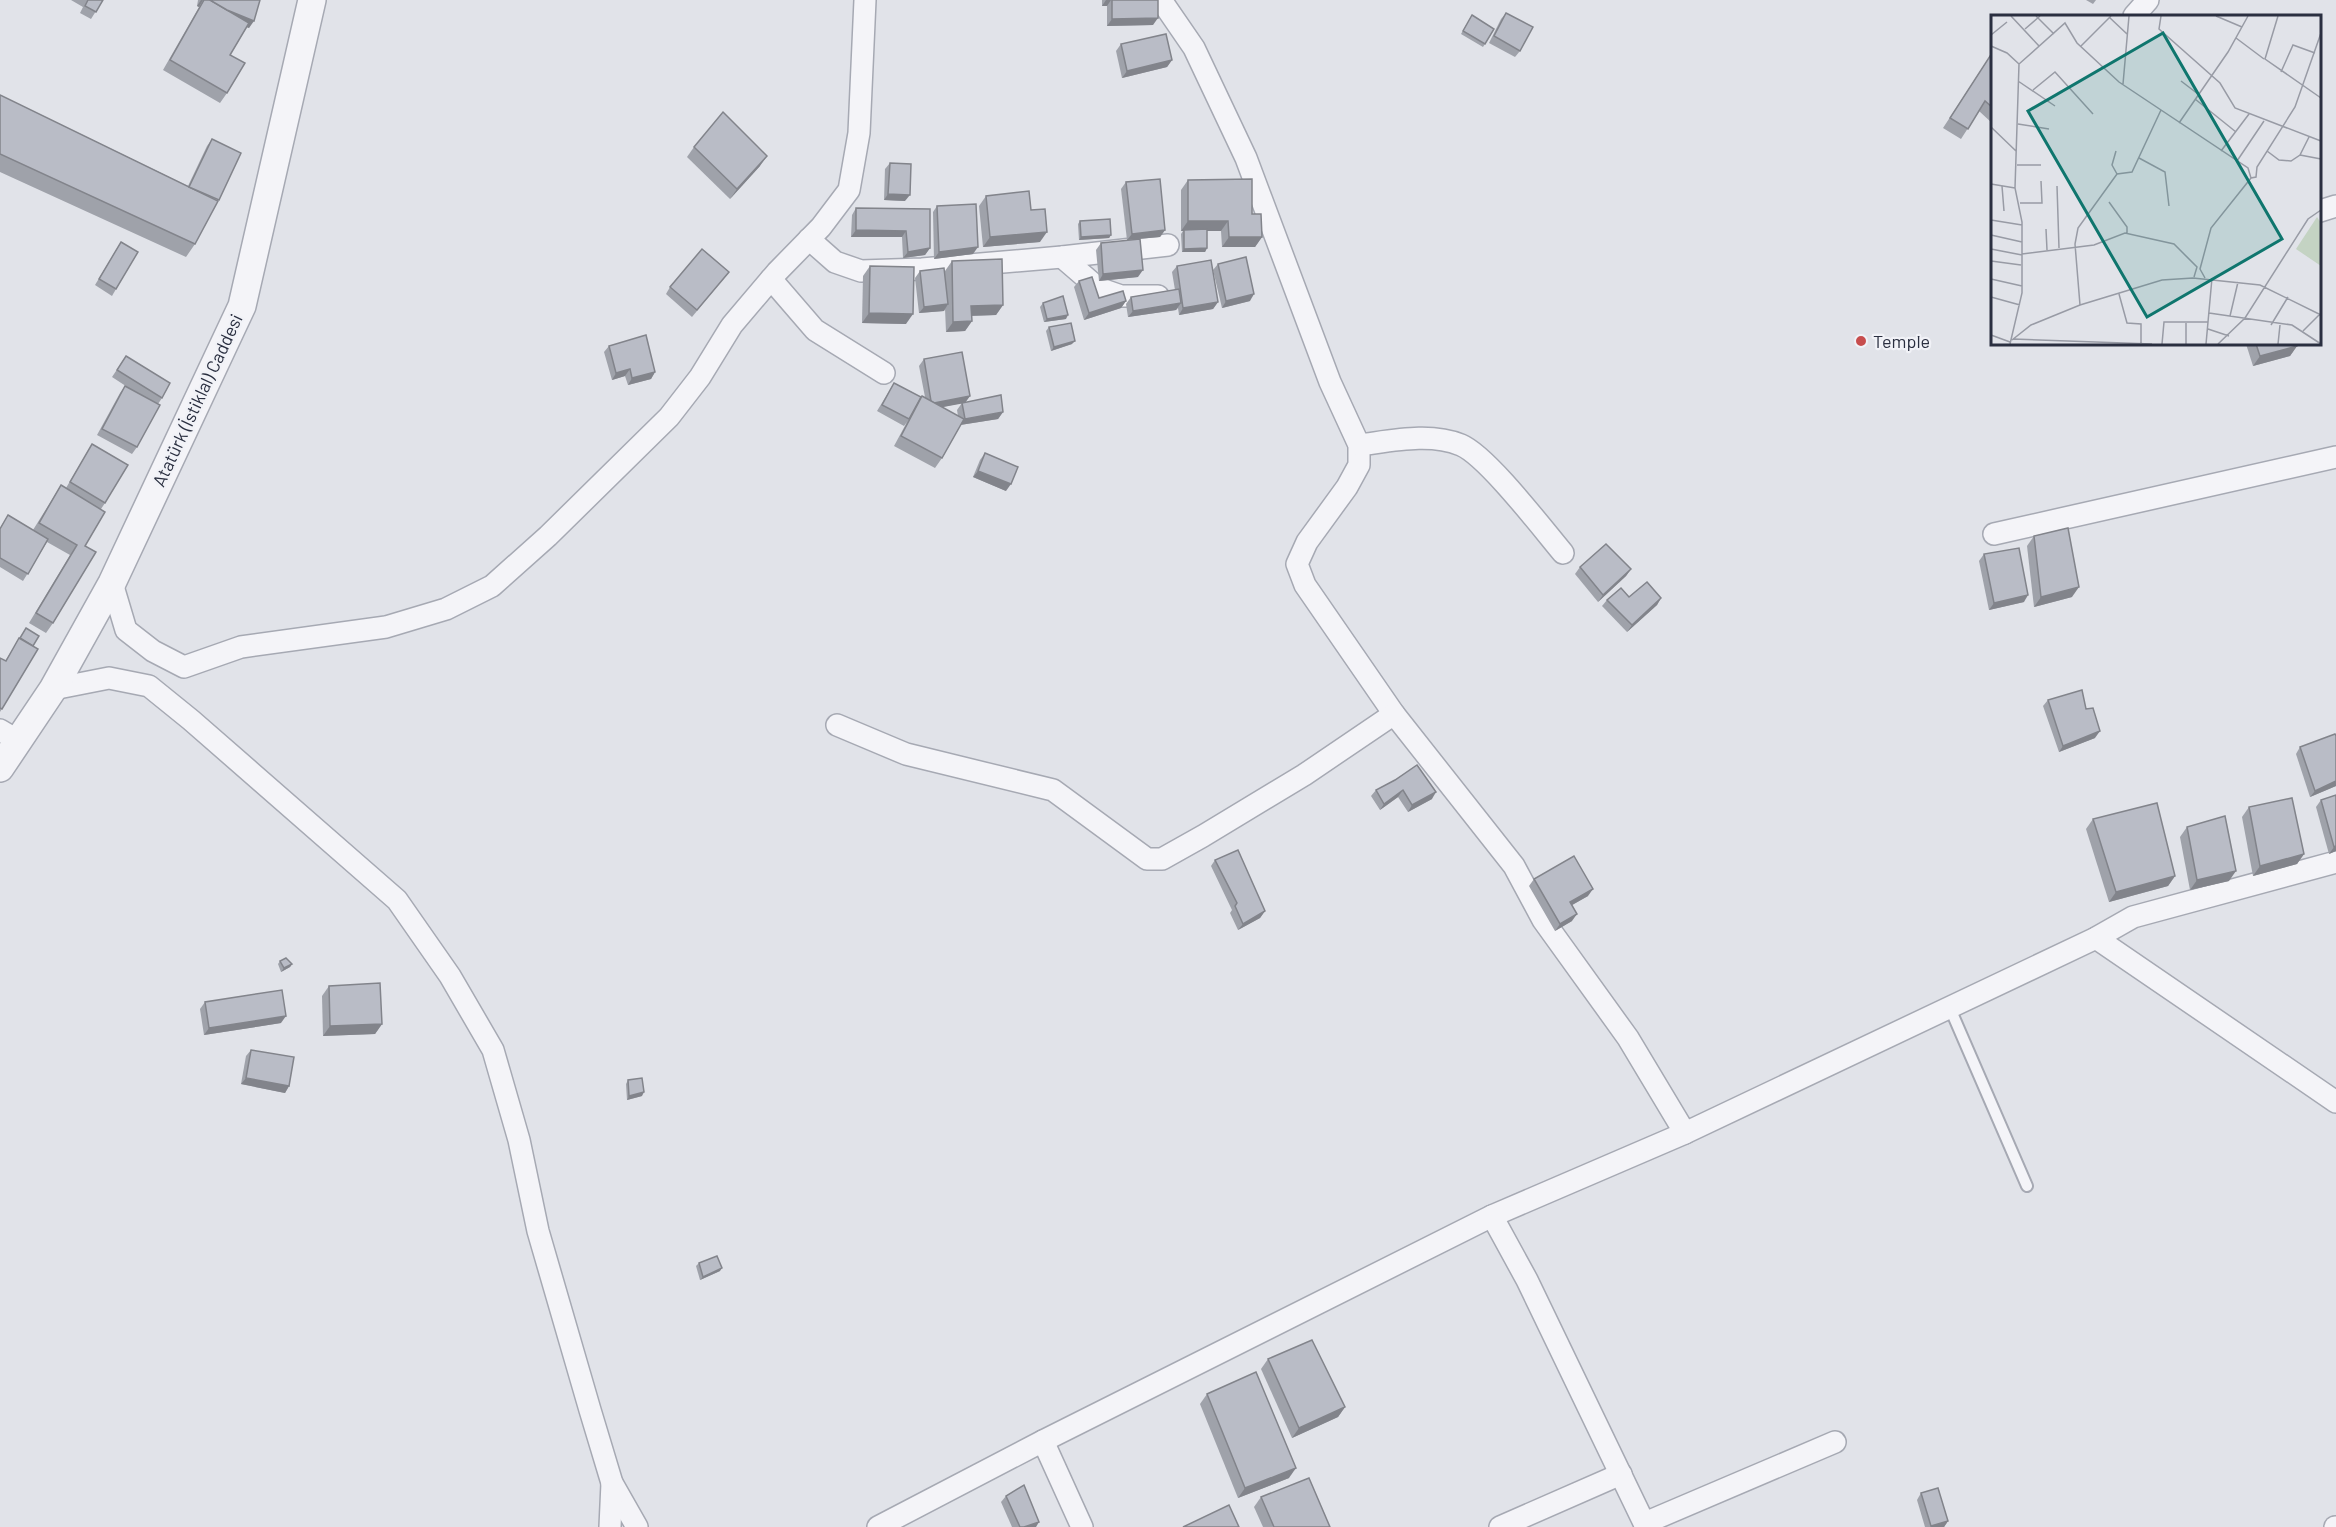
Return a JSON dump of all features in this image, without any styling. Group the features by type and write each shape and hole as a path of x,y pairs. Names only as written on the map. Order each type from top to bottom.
{"street":[{"name":"Atatürk (İstiklal) Caddesi","path":"0,768 9,735 53,688 112,583 242,306 312,0"},
{"path":"112,583 126,630 153,651 184,667 240,647 386,627 446,609 492,586 548,536 669,417 700,377 732,325 809,239 849,190 859,133 865,0"},
{"path":"1161,0 1194,48 1246,158 1330,382 1359,445 1359,465 1347,487 1307,542 1298,564 1305,585 1394,714 1514,866 1543,920 1628,1038 1685,1133"},
{"path":"2135,15 2148,0"},
{"path":"2321,210 2336,206"},
{"path":"809,239 835,262 861,271 1062,257 1168,245"},
{"path":"1062,257 1098,288 1122,296 1158,296"},
{"path":"771,279 815,330 884,373"},
{"path":"1359,445 1430,438 1461,445 1486,465 1563,553"},
{"path":"1994,534 2336,458"},
{"path":"53,688 109,678 149,686 200,727 397,900 450,976 493,1050 519,1140 538,1231 612,1483 637,1527"},
{"path":"837,725 906,754 1053,790 1147,859 1162,859 1304,775 1394,714"},
{"path":"881,1526 1043,1441 1492,1216 1685,1133 2096,938 2133,917 2336,862"},
{"path":"2096,938 2336,1102"},
{"path":"1492,1216 1527,1280 1646,1525 1835,1442"},
{"path":"1043,1441 1082,1527"},
{"path":"1500,1527 1621,1474"},
{"path":"610,1527 612,1483"}],"lane":[{"path":"1949,1006 2026,1186"}],"building":[{"path":"88,0 103,0 96,12 85,6"},
{"path":"204,0 210,0 249,23 230,55 245,63 227,93 170,60"},
{"path":"210,0 260,0 254,21"},
{"path":"1112,0 1158,0 1158,18 1112,19"},
{"path":"1506,13 1533,27 1520,51 1494,36"},
{"path":"1472,15 1494,29 1485,44 1463,31"},
{"path":"1166,34 1172,60 1127,71 1121,44"},
{"path":"1991,55 1991,106 1985,101 1968,129 1950,118"},
{"path":"0,95 218,201 195,244 0,154"},
{"path":"723,112 767,156 737,189 694,147"},
{"path":"212,139 241,153 219,200 189,187"},
{"path":"890,163 911,164 910,195 888,194"},
{"path":"1160,179 1165,230 1132,234 1126,182"},
{"path":"1252,179 1252,214 1261,214 1262,237 1229,237 1228,221 1188,221 1188,180"},
{"path":"1029,191 1031,210 1045,209 1047,232 990,237 986,196"},
{"path":"976,204 978,247 939,252 937,206"},
{"path":"856,208 930,209 930,248 908,252 906,231 856,230"},
{"path":"1110,219 1111,235 1081,237 1080,221"},
{"path":"1207,229 1207,248 1184,249 1184,230"},
{"path":"1140,239 1143,270 1103,274 1101,243"},
{"path":"121,242 138,252 116,289 99,279"},
{"path":"702,249 729,272 697,310 670,287"},
{"path":"1246,257 1254,294 1226,301 1218,264"},
{"path":"1002,259 1003,305 971,306 972,321 953,322 952,261"},
{"path":"1211,260 1218,302 1183,308 1177,266"},
{"path":"870,266 914,267 913,314 869,313"},
{"path":"944,268 948,304 924,307 920,271"},
{"path":"1092,277 1099,298 1123,291 1126,301 1089,313 1079,281"},
{"path":"1179,289 1181,303 1133,311 1131,297"},
{"path":"1063,296 1068,315 1047,319 1043,303"},
{"path":"1071,323 1075,341 1054,347 1049,327"},
{"path":"646,335 655,372 632,378 630,369 616,373 609,346"},
{"path":"2256,345 2297,345 2297,346 2260,356"},
{"path":"962,352 970,396 934,403 931,401 924,359"},
{"path":"126,356 170,383 162,398 117,370"},
{"path":"894,383 921,397 909,419 882,405"},
{"path":"125,386 160,405 137,447 102,429"},
{"path":"1001,395 1003,412 965,419 962,403"},
{"path":"922,396 964,419 942,458 901,436"},
{"path":"92,444 128,465 105,503 70,482"},
{"path":"985,453 1018,467 1011,484 978,471"},
{"path":"61,485 105,512 85,546 96,552 53,623 36,613 77,545 39,523"},
{"path":"8,515 48,539 28,574 0,558 0,529"},
{"path":"2068,528 2079,587 2041,597 2034,536"},
{"path":"1606,544 1631,569 1603,595 1580,567"},
{"path":"2019,548 2028,595 1994,603 1984,554"},
{"path":"1647,582 1661,598 1632,625 1607,600 1621,588 1629,597"},
{"path":"26,628 39,636 33,646 20,638"},
{"path":"19,638 38,649 2,709 0,708 0,658 6,661"},
{"path":"2082,690 2086,709 2093,708 2100,731 2063,746 2048,700"},
{"path":"2335,734 2336,781 2315,791 2300,747"},
{"path":"1417,765 1436,792 1412,805 1403,790 1384,804 1376,790"},
{"path":"2336,795 2336,846 2334,847 2321,800"},
{"path":"2292,798 2304,854 2260,866 2249,807"},
{"path":"2157,803 2175,876 2116,892 2093,819"},
{"path":"2225,816 2236,871 2197,880 2187,827"},
{"path":"1238,850 1265,911 1243,924 1235,906 1237,903 1215,860"},
{"path":"1574,856 1593,889 1570,902 1577,914 1560,924 1534,879"},
{"path":"286,958 292,964 284,968 280,961"},
{"path":"380,983 382,1024 330,1026 329,986"},
{"path":"282,990 286,1016 209,1028 205,1002"},
{"path":"251,1050 294,1057 289,1086 246,1078"},
{"path":"642,1078 644,1092 629,1096 628,1080"},
{"path":"717,1256 722,1268 703,1277 699,1263"},
{"path":"1312,1340 1345,1407 1299,1428 1268,1359"},
{"path":"1256,1372 1296,1468 1245,1488 1207,1394"},
{"path":"1309,1478 1330,1527 1274,1527 1261,1497"},
{"path":"1024,1485 1039,1522 1020,1527 1006,1496"},
{"path":"1938,1488 1948,1521 1931,1526 1921,1493"},
{"path":"1229,1505 1239,1527 1183,1527"}],"place":[{"name":"Temple","path":"1861,341"}]}
